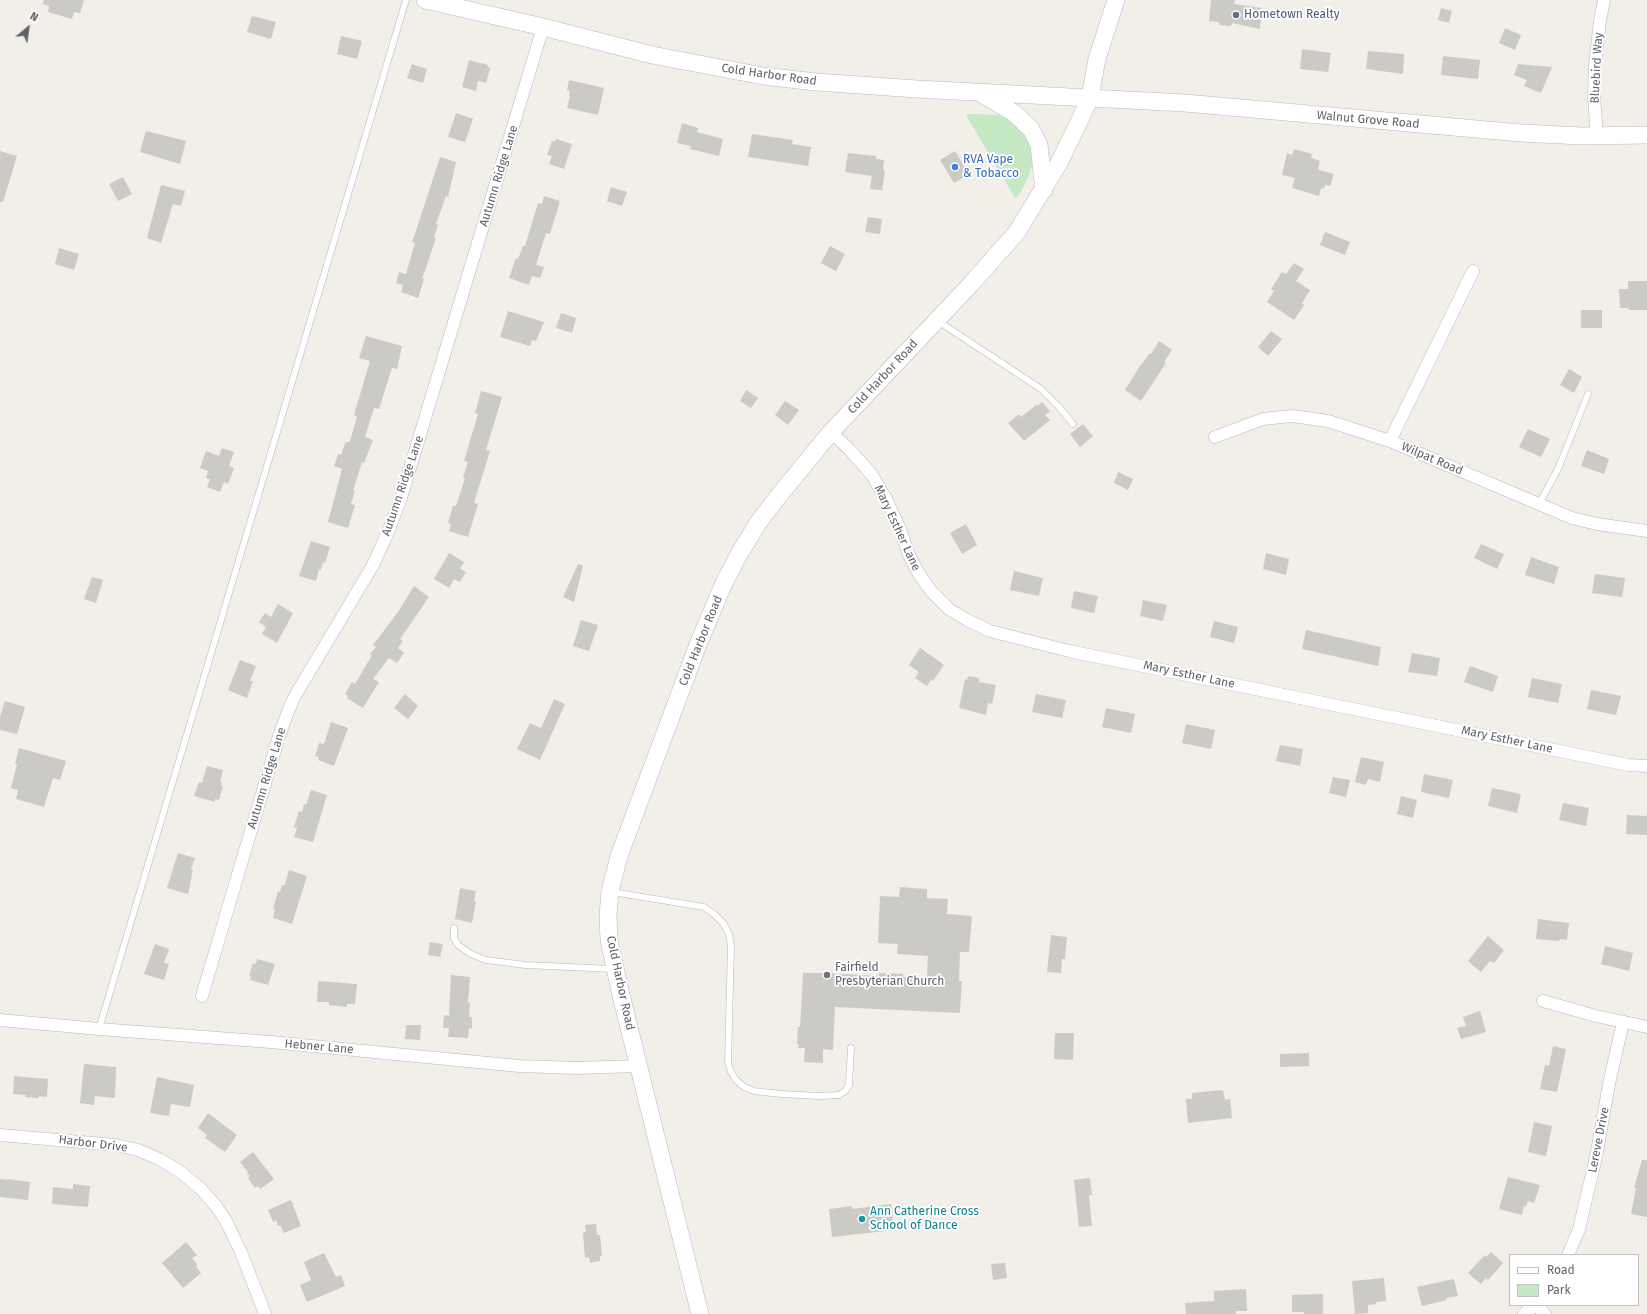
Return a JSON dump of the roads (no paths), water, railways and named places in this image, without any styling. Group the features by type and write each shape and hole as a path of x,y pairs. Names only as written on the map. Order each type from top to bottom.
{"main road":[{"name":"Cold Harbor Road","path":"425,0 543,27 652,55 763,76 824,82 978,92 1090,97 1070,143 1044,190 1013,238 831,432 758,523 724,583 700,642 615,870 610,891 608,915 609,940 638,1066 700,1314"},
{"path":"1090,97 1098,59 1116,0"},
{"path":"978,92 1014,113 1031,128 1039,145 1044,190"},
{"name":"Walnut Grove Road","path":"1090,97 1185,103 1513,133 1597,136 1647,135"}],"street":[{"name":"Bluebird Way","path":"1597,136 1594,96 1595,65 1604,0"},
{"name":"Autumn Ridge Lane","path":"202,996 279,736 289,709 296,694 373,564 388,532 401,498 543,27"},
{"path":"1390,441 1473,271"},
{"name":"Wilpat Road","path":"1215,437 1263,419 1292,416 1328,421 1390,441 1572,518 1597,524 1647,531"},
{"name":"Mary Esther Lane","path":"831,432 850,450 872,475 886,499 900,529 909,555 919,574 931,591 955,613 990,631 1069,651 1620,764 1647,766"},
{"path":"1543,1001 1647,1027"},
{"name":"Hebner Lane","path":"0,1020 98,1030 271,1042 519,1066 577,1068 638,1066"},
{"name":"Lereve Drive","path":"1568,1254 1579,1229 1588,1193 1609,1084 1623,1022"},
{"name":"Harbor Drive","path":"0,1135 116,1145 145,1153 179,1170 200,1188 216,1206 226,1221 241,1252 265,1314"},
{"path":"1524,1314 1534,1306"},
{"path":"1536,1306 1545,1314"}],"lane":[{"path":"98,1030 406,0"},
{"path":"937,320 964,340 1015,371 1041,389 1074,424"},
{"path":"1539,504 1558,469 1588,394"},
{"path":"610,891 704,907 723,923 729,934 731,946 728,1062 731,1072 736,1080 744,1087 754,1091 781,1094 820,1096 839,1095 845,1091 849,1085 851,1048"},
{"path":"454,928 454,938 458,945 471,954 486,960 525,965 615,969"}],"place":[{"name":"Hometown Realty","path":"1236,15"},
{"name":"RVA Vape & Tobacco","path":"955,167"},
{"name":"Fairfield Presbyterian Church","path":"827,975"},
{"name":"Ann Catherine Cross School of Dance","path":"862,1219"}]}
